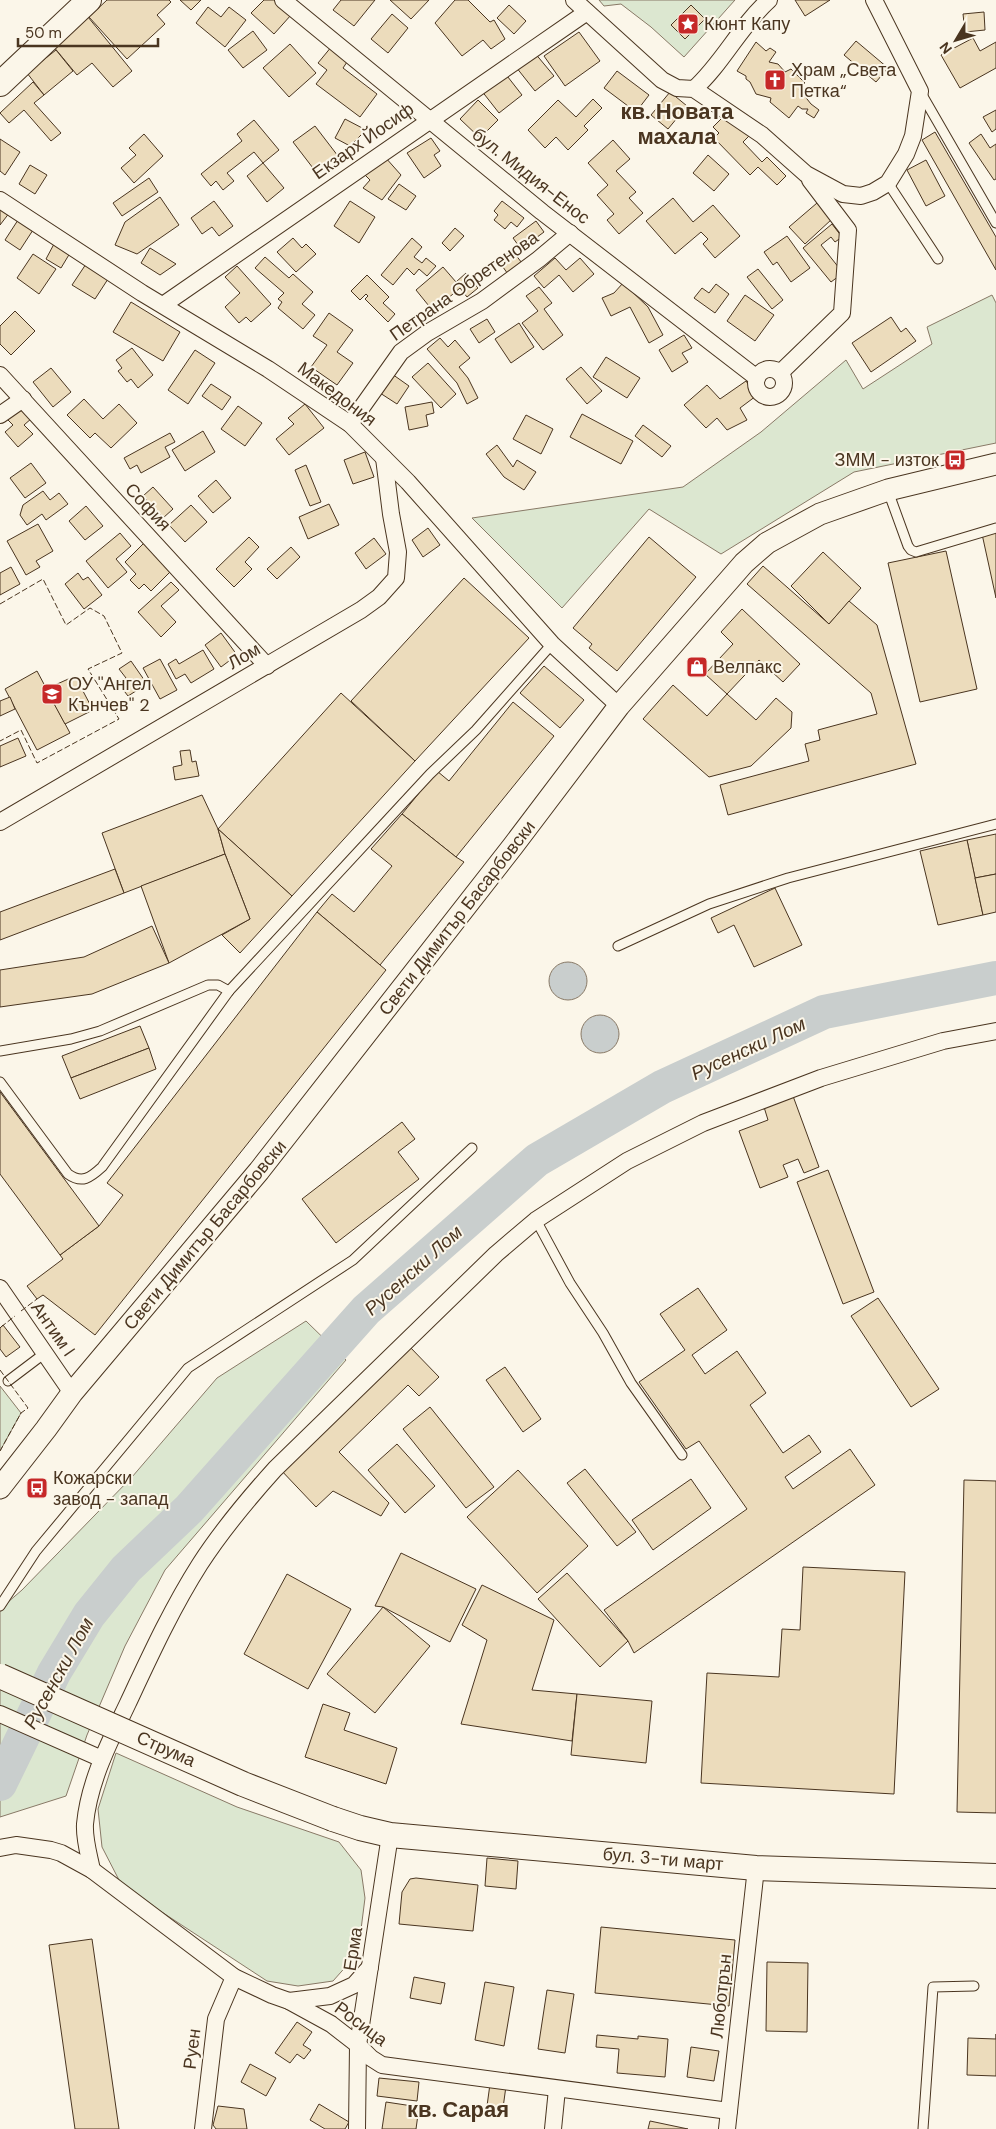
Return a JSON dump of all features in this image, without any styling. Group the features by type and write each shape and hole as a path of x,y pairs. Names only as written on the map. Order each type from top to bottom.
{"main road":[{"path":"0,84 89,0"},
{"name":"Струма","path":"0,1676 243,1784 334,1819"},
{"name":"бул. 3-ти март","path":"334,1819 360,1828 390,1835 756,1868 996,1876"}],"street":[{"name":"бул. Мидия-Енос","path":"283,0 428,121 757,378"},
{"path":"574,0 662,80 676,88 694,89 762,135 806,174 848,230 842,313 780,373"},
{"path":"694,89 710,75 757,10 769,0"},
{"path":"806,174 843,194 860,196 873,192 888,183 906,154 913,136 920,91 874,0"},
{"name":"Екзарх Йосиф","path":"163,305 587,12"},
{"name":"Македония","path":"0,200 86,257 268,369 350,424 408,482 552,644 619,706"},
{"name":"Петрана Обретенова","path":"350,424 401,352 427,333 482,300 539,259 570,233"},
{"path":"772,369 780,373 784,386 776,396 765,396 760,392 756,384 757,378 764,371 772,369"},
{"name":"София","path":"0,375 267,666"},
{"path":"0,415 22,399"},
{"name":"Лом","path":"0,822 267,666 361,610 379,597 396,578 398,552 384,458"},
{"name":"Свети Димитър Басарбовски","path":"0,1488 72,1393 259,1171 513,846 619,706 744,563 767,543 820,514 888,490 996,464"},
{"path":"92,1870 85,1827 96,1776 102,1759 155,1644 200,1564 245,1502 275,1469 496,1254 536,1220 627,1161 703,1123 821,1078 943,1041 996,1031"},
{"name":"Антим I","path":"0,1288 72,1393"},
{"path":"0,1714 102,1759"},
{"name":"Ерма","path":"357,2129 358,2044 390,1835"},
{"name":"Росица","path":"0,1848 16,1845 61,1853 92,1870 234,1977 272,1995 290,2000 331,2024 382,2065 729,2111"},
{"name":"Люботрън","path":"727,2129 756,1868"},
{"path":"290,2000 330,1996 354,1985 370,1967"},
{"name":"Руен","path":"203,2129 216,2019 234,1977"},
{"path":"553,2129 557,2089"}],"lane":[{"path":"920,91 996,223"},
{"path":"888,183 938,259"},
{"path":"888,490 911,550 916,552 996,528"},
{"path":"0,1082 68,1174 75,1179 83,1180 92,1177 102,1167 229,991 430,774 476,730 552,644"},
{"path":"618,946 709,904 788,878 996,824"},
{"path":"0,1051 71,1039 100,1031 208,985 218,985 229,991"},
{"path":"0,1606 36,1551 188,1368 354,1260 472,1148"},
{"path":"536,1220 570,1283 603,1333 631,1383 682,1455"},
{"path":"8,1381 45,1353"},
{"path":"923,2129 933,1987 974,1986"}],"green space":[{"path":"599,0 735,0 684,57 651,27 621,4 604,6"},
{"path":"992,295 996,303 996,443 854,472 721,554 649,509 562,608 472,518 683,487 761,432 846,360 863,389 932,344 927,327"},
{"path":"306,1321 346,1360 165,1570 125,1646 87,1735 66,1796 0,1817 0,1609 22,1590 132,1477 217,1378"},
{"path":"0,1386 21,1413 0,1451"},
{"path":"116,1753 237,1807 339,1842 361,1870 365,1898 358,1953 333,1981 298,1986 267,1981 145,1901 119,1880 102,1847 98,1809"}],"shaded area":[{"path":"568,962 581,968 587,981 581,994 568,1000 555,994 549,981 555,968"},
{"path":"600,1015 613,1021 619,1034 613,1047 600,1053 587,1047 581,1034 587,1021"}],"building":[{"path":"107,0 169,0 171,2 157,15 165,24 127,59 89,17"},
{"path":"180,0 201,0 191,10"},
{"path":"264,0 275,0 291,15 274,34 251,13"},
{"path":"341,0 375,0 354,26 333,10"},
{"path":"390,0 429,0 411,19"},
{"path":"455,0 468,0 490,22 494,20 505,39 491,49 483,40 462,56 435,23"},
{"path":"795,0 830,0 805,16"},
{"path":"509,5 526,21 514,34 497,18"},
{"path":"691,5 705,19 685,39 671,25"},
{"path":"208,7 221,17 229,7 246,20 225,47 196,23"},
{"path":"984,12 985,30 965,32 963,14"},
{"path":"392,14 408,28 388,53 371,39"},
{"path":"88,17 132,71 113,87 92,63 77,75 53,46"},
{"path":"253,31 267,50 243,68 228,50"},
{"path":"579,32 600,61 565,86 544,56"},
{"path":"973,38 980,51 996,42 996,68 960,88 941,55"},
{"path":"856,41 888,68 876,82 844,55"},
{"name":"Храм „Света Петка“","path":"756,42 766,51 770,48 776,52 769,62 778,64 785,72 791,69 805,83 799,89 811,104 819,110 814,118 806,113 808,109 802,109 798,106 789,118 770,102 771,98 756,94 746,76 737,71"},
{"path":"290,44 316,73 289,97 263,68"},
{"path":"332,46 349,59 343,68 377,94 360,117 316,84 327,70 318,63"},
{"path":"56,50 73,71 44,95 27,73"},
{"path":"534,52 554,76 535,91 516,67"},
{"path":"617,71 649,95 636,112 604,88"},
{"path":"504,72 522,95 499,113 481,90"},
{"path":"33,82 44,95 34,103 61,133 51,141 24,110 9,123 0,113"},
{"path":"670,92 687,106 668,129 651,115"},
{"path":"593,99 602,108 584,126 588,130 568,150 556,137 545,148 528,130 558,100 576,117"},
{"path":"478,100 498,120 480,138 460,119"},
{"path":"996,110 996,129 992,132 983,117"},
{"path":"727,113 750,135 743,142 762,162 767,157 786,176 777,185 758,167 750,175 714,138 719,133 713,127"},
{"path":"345,119 366,130 350,146 335,138"},
{"path":"254,120 279,150 263,163 254,152 227,173 234,181 223,190 216,181 211,186 201,174 242,141 237,134"},
{"path":"315,126 338,156 316,172 293,142"},
{"path":"935,132 996,237 996,270 922,140"},
{"path":"144,134 163,156 134,183 121,168 136,155 129,148"},
{"path":"981,134 990,148 996,144 996,179 994,180 969,143"},
{"path":"431,138 440,151 434,155 441,166 424,178 407,153"},
{"path":"0,139 20,152 5,175 0,171"},
{"path":"613,140 630,159 616,171 636,192 629,198 643,213 619,234 607,220 614,214 597,195 608,185 588,163"},
{"path":"708,155 729,174 714,191 693,173"},
{"path":"385,157 401,175 382,200 363,188 370,180 365,175"},
{"path":"926,160 945,196 926,206 907,170"},
{"path":"263,163 284,188 267,202 247,176"},
{"path":"30,165 47,175 35,194 19,184"},
{"path":"149,178 158,192 122,216 113,203"},
{"path":"399,184 416,196 406,210 388,199"},
{"path":"160,197 179,225 137,254 115,245 125,222"},
{"path":"673,198 693,222 713,205 740,236 715,258 703,244 708,239 701,232 675,254 646,221"},
{"path":"214,201 233,226 219,236 212,227 202,234 191,218"},
{"path":"350,201 375,217 359,243 334,226"},
{"path":"502,201 524,218 517,227 511,222 505,229 494,220 498,215 494,211"},
{"path":"817,203 832,219 805,244 789,227"},
{"path":"0,205 10,212 0,225"},
{"path":"18,220 33,230 20,250 5,240"},
{"path":"536,221 544,232 521,249 513,238"},
{"path":"832,224 842,237 835,242 831,237 821,245 843,273 831,282 803,248"},
{"path":"455,228 464,236 450,251 442,243"},
{"path":"787,236 810,268 791,282 777,262 773,265 764,252"},
{"path":"293,238 302,248 306,244 316,254 296,272 277,252"},
{"path":"412,238 422,247 414,257 422,263 426,258 436,266 427,276 419,269 414,275 407,268 393,285 381,275"},
{"path":"54,244 70,253 61,268 46,259"},
{"path":"150,248 176,264 160,275 141,263"},
{"path":"512,250 525,267 510,277 498,260"},
{"path":"33,254 56,269 39,294 17,278"},
{"path":"265,257 289,278 293,274 313,292 302,304 315,315 303,329 278,308 282,302 278,299 284,293 255,268"},
{"path":"555,258 566,270 580,258 594,274 573,292 559,275 544,288 534,276"},
{"path":"86,264 108,279 95,299 72,285"},
{"path":"237,266 271,304 251,322 246,317 239,323 225,307 240,293 225,277"},
{"path":"443,267 456,282 466,273 478,288 467,297 460,288 433,311 416,290"},
{"path":"758,269 783,300 772,309 747,277"},
{"path":"367,275 389,297 383,303 395,314 388,322 365,299 368,296 366,294 360,300 351,291"},
{"path":"623,283 648,307 663,335 649,343 630,307 611,316 602,298 614,293"},
{"path":"716,284 729,294 715,313 694,298 702,288 709,293"},
{"path":"539,287 552,303 544,309 563,335 543,350 522,323 538,311 526,296"},
{"path":"745,295 774,315 755,341 727,321"},
{"path":"131,302 180,332 163,361 113,332"},
{"path":"15,311 35,331 11,355 0,344 0,326"},
{"path":"329,313 353,330 337,352 353,363 337,385 311,367 327,345 313,336"},
{"path":"891,317 901,332 906,328 916,341 871,372 852,343"},
{"path":"487,319 495,332 479,343 470,329"},
{"path":"519,323 534,347 511,363 495,339"},
{"path":"684,335 692,348 682,353 688,362 672,372 659,350"},
{"path":"440,338 448,347 455,340 470,358 459,367 468,378 478,398 467,404 457,383 427,349"},
{"path":"132,348 153,375 138,388 131,379 127,382 118,371 122,368 116,360"},
{"path":"195,350 215,363 188,404 168,390"},
{"path":"606,357 640,378 627,398 593,377"},
{"path":"428,363 456,394 441,408 412,377"},
{"path":"581,367 602,391 587,404 566,379"},
{"path":"51,368 71,392 53,407 33,382"},
{"path":"392,374 409,386 397,404 380,393"},
{"path":"746,381 756,396 740,408 747,420 727,430 717,418 706,428 684,405 707,385 720,399"},
{"path":"211,384 231,397 222,410 202,396"},
{"path":"84,399 103,419 119,404 137,423 111,448 95,433 90,438 67,415"},
{"path":"432,402 434,413 426,415 428,426 409,430 405,407"},
{"path":"19,404 32,418 24,425 33,434 18,447 5,432 13,425 5,417"},
{"path":"305,404 324,428 289,455 276,439 294,424 288,418"},
{"path":"238,406 262,423 245,446 221,429"},
{"path":"582,414 633,441 621,464 570,437"},
{"path":"526,415 553,429 541,454 513,439"},
{"path":"643,425 671,446 662,457 635,436"},
{"path":"203,431 215,452 185,471 172,450"},
{"path":"170,433 175,442 165,447 170,457 141,473 137,465 130,469 124,458"},
{"path":"497,445 513,467 517,460 536,472 524,490 504,477 486,454"},
{"path":"365,452 374,477 353,484 344,460"},
{"path":"31,463 46,483 25,498 10,478"},
{"path":"306,465 321,502 310,506 295,470"},
{"path":"216,480 231,498 213,513 198,496"},
{"path":"153,487 173,509 163,518 143,496"},
{"path":"43,491 50,500 59,493 68,504 46,520 42,514 27,525 20,515 23,505"},
{"path":"329,504 339,525 308,539 299,517"},
{"path":"191,505 207,522 185,542 169,525"},
{"path":"86,506 103,526 85,540 69,521"},
{"path":"38,524 53,551 36,561 40,567 26,575 7,541"},
{"path":"428,528 440,545 423,557 412,540"},
{"path":"996,531 996,598 982,534"},
{"path":"120,533 131,546 116,559 127,572 108,588 86,561"},
{"path":"249,537 259,547 245,562 252,569 234,587 216,569"},
{"path":"649,537 696,577 617,671 589,648 592,644 573,628"},
{"path":"374,538 386,554 366,569 355,553"},
{"path":"147,540 174,568 151,591 144,584 139,589 130,580 136,574 125,562"},
{"path":"291,547 300,557 277,579 267,569"},
{"path":"946,551 977,689 920,702 888,563"},
{"path":"823,552 861,588 829,624 791,586"},
{"path":"763,566 829,624 849,601 877,625 916,764 728,815 720,785 809,761 805,744 820,740 818,730 877,714 871,693 747,584"},
{"path":"11,567 20,584 0,595 0,573"},
{"path":"78,573 83,580 88,577 102,595 84,609 65,584"},
{"path":"464,578 529,638 415,761 351,701"},
{"path":"171,582 179,590 161,606 176,622 161,637 138,612"},
{"path":"742,609 800,664 783,682 759,660 727,694 705,674 733,644 721,632"},
{"path":"221,633 237,655 221,667 205,645"},
{"path":"203,650 214,669 191,683 185,674 176,679 168,664 176,659 179,664"},
{"path":"160,659 177,690 160,699 143,668"},
{"path":"131,661 147,684 128,696 118,683 126,678 119,669"},
{"path":"544,666 584,700 560,728 520,693"},
{"path":"37,671 70,733 37,750 5,689"},
{"path":"75,676 93,710 65,724 46,689"},
{"path":"673,685 707,716 727,694 756,720 776,698 792,712 791,728 751,766 709,777 643,719"},
{"path":"341,693 415,761 292,896 218,829"},
{"path":"10,697 15,709 0,716 0,701"},
{"path":"513,702 554,736 456,857 402,814 437,771 449,781"},
{"path":"18,738 26,756 0,767 0,746"},
{"path":"190,750 192,762 196,761 199,776 175,780 173,767 182,765 180,751"},
{"path":"202,795 218,829 225,854 124,893 102,833"},
{"path":"402,814 464,862 380,965 317,912 332,894 354,912 392,866 371,849"},
{"path":"218,829 292,896 240,953 222,935 250,919 225,854"},
{"path":"996,834 996,874 975,878 967,840"},
{"path":"967,840 983,915 938,925 920,851"},
{"path":"225,854 250,919 169,963 141,886"},
{"path":"115,869 124,893 0,940 0,912"},
{"path":"996,874 996,912 983,915 975,878"},
{"path":"775,888 802,945 754,967 734,925 718,933 711,918"},
{"path":"317,912 386,970 95,1335 43,1295 37,1299 27,1286 63,1259 60,1255 99,1226 123,1195 107,1183"},
{"path":"152,926 169,963 92,994 0,1007 0,970 84,957"},
{"path":"140,1026 149,1048 71,1078 62,1056"},
{"path":"149,1048 156,1069 80,1099 71,1078"},
{"path":"0,1092 99,1226 60,1255 0,1174"},
{"path":"793,1096 819,1167 804,1173 798,1159 783,1165 788,1177 760,1188 739,1131 768,1120 764,1107"},
{"path":"402,1122 415,1139 398,1152 419,1179 336,1243 302,1199"},
{"path":"828,1170 874,1292 843,1304 797,1182"},
{"path":"698,1288 727,1330 692,1355 705,1374 737,1351 766,1393 750,1405 783,1453 809,1435 821,1452 785,1477 793,1489 850,1449 875,1485 634,1653 628,1641 604,1610 747,1509 699,1441 686,1449 639,1382 685,1350 660,1314"},
{"path":"878,1298 939,1389 911,1407 851,1316"},
{"path":"3,1325 20,1347 6,1357 0,1349 0,1328"},
{"path":"408,1345 439,1377 419,1396 408,1385 339,1452 389,1503 381,1516 333,1491 316,1507 279,1468"},
{"path":"505,1367 541,1419 523,1432 486,1380"},
{"path":"430,1407 494,1487 466,1508 403,1429"},
{"path":"397,1444 435,1486 405,1513 368,1470"},
{"path":"585,1469 636,1532 617,1546 567,1483"},
{"path":"518,1470 588,1546 537,1593 467,1517"},
{"path":"691,1479 711,1508 653,1550 632,1520"},
{"path":"964,1480 996,1481 996,1813 957,1812"},
{"path":"401,1553 476,1589 450,1642 383,1607 375,1606"},
{"path":"803,1567 905,1572 894,1794 701,1783 707,1673 779,1677 782,1629 800,1630"},
{"path":"567,1573 628,1641 600,1667 538,1599"},
{"path":"287,1574 351,1609 308,1689 244,1654"},
{"path":"482,1585 554,1620 532,1690 577,1694 572,1741 461,1724 487,1640 462,1625"},
{"path":"383,1607 430,1646 375,1713 327,1674"},
{"path":"577,1694 652,1701 646,1763 571,1755"},
{"path":"323,1704 350,1713 344,1730 397,1748 386,1784 305,1757"},
{"path":"487,1858 518,1861 516,1889 485,1886"},
{"path":"416,1878 478,1885 473,1931 399,1924 402,1892 410,1879"},
{"path":"601,1927 735,1940 729,2006 595,1993"},
{"path":"92,1939 119,2129 75,2129 49,1945"},
{"path":"767,1962 808,1963 807,2032 766,2031"},
{"path":"414,1977 445,1983 441,2004 410,1998"},
{"path":"485,1982 514,1987 504,2046 475,2040"},
{"path":"547,1990 574,1994 565,2053 538,2049"},
{"path":"297,2022 312,2032 303,2045 311,2050 304,2059 297,2054 290,2063 275,2053"},
{"path":"597,2035 638,2039 638,2036 668,2039 665,2077 617,2073 619,2049 596,2047"},
{"path":"968,2038 996,2039 996,2076 967,2075"},
{"path":"691,2047 719,2051 714,2081 687,2077"},
{"path":"250,2064 276,2078 266,2096 241,2082"},
{"path":"379,2078 419,2082 417,2101 377,2096"},
{"path":"490,2084 506,2086 503,2108 487,2106"},
{"path":"386,2102 419,2107 416,2129 382,2129"},
{"path":"319,2104 349,2122 345,2129 325,2129 310,2120"},
{"path":"218,2106 244,2109 247,2129 216,2129 213,2125"},
{"path":"650,2121 688,2129 648,2129"}],"waterway":[{"name":"Русенски Лом","path":"0,1784 54,1673 89,1615 126,1569 189,1509 366,1310 537,1160 662,1087 824,1012 996,978"}],"fence":[{"path":"0,604 43,579 66,625 90,608 104,616 122,653 88,669 119,719 37,763 21,730 0,741"},
{"path":"21,1311 37,1299"},
{"path":"1,1327 15,1316"},
{"path":"0,1370 28,1408 21,1413 0,1451"}],"place":[{"name":"Кюнт Капу","path":"688,24"},
{"name":"Храм „Света Петка“","path":"775,80"},
{"name":"ЗММ - изток","path":"955,460"},
{"name":"Велпакс","path":"697,667"},
{"name":"ОУ ''Ангел Кънчев'' 2","path":"52,694"},
{"name":"Кожарски завод - запад","path":"37,1488"}],"district":[{"name":"кв. Новата махала","path":"677,124"},
{"name":"кв. Сарая","path":"458,2109"}]}
